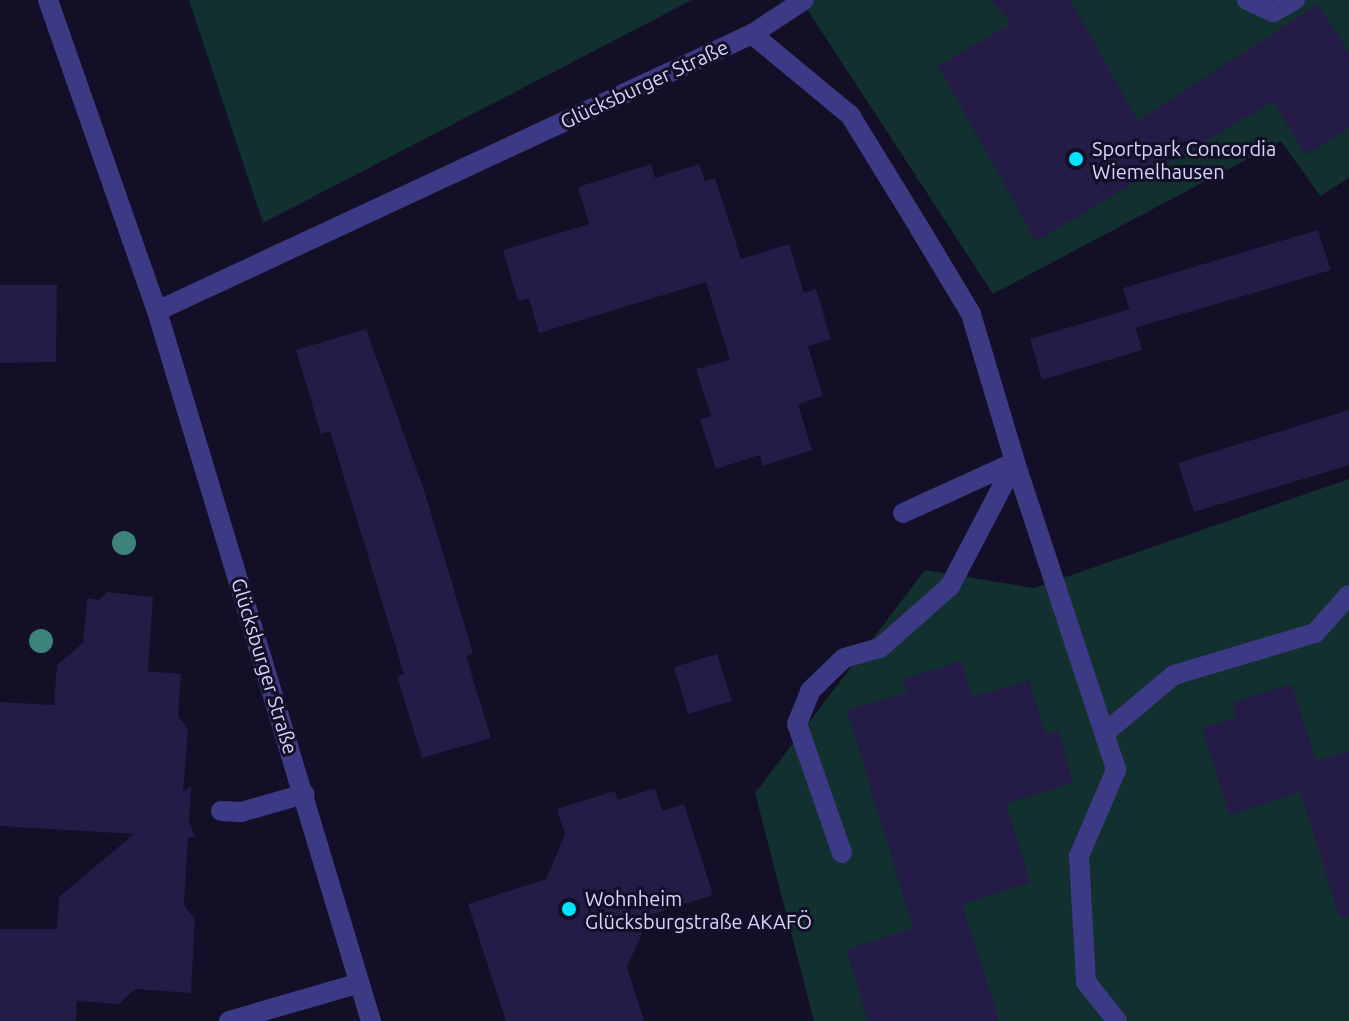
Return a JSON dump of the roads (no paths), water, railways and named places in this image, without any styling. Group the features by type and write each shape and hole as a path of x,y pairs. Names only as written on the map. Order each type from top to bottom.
{"street":[{"name":"Glücksburger Straße","path":"48,0 157,311 371,1021"},
{"path":"752,34 804,0"},
{"path":"1247,0 1273,12 1295,0"},
{"name":"Glücksburger Straße","path":"157,311 752,34 850,115 971,314 1015,462 1107,731 1116,770 1079,856 1086,982 1117,1021"},
{"path":"903,513 1015,462"},
{"path":"842,853 797,724 810,691 844,658 880,648 950,586 1015,462"},
{"path":"1107,731 1174,675 1315,633 1349,595"},
{"path":"221,811 241,812 304,794"},
{"path":"229,1021 360,983"}],"place":[{"name":"Sportpark Concordia Wiemelhausen","path":"1076,159"},
{"name":"Wohnheim Glücksburgstraße AKAFÖ","path":"569,909"}]}
